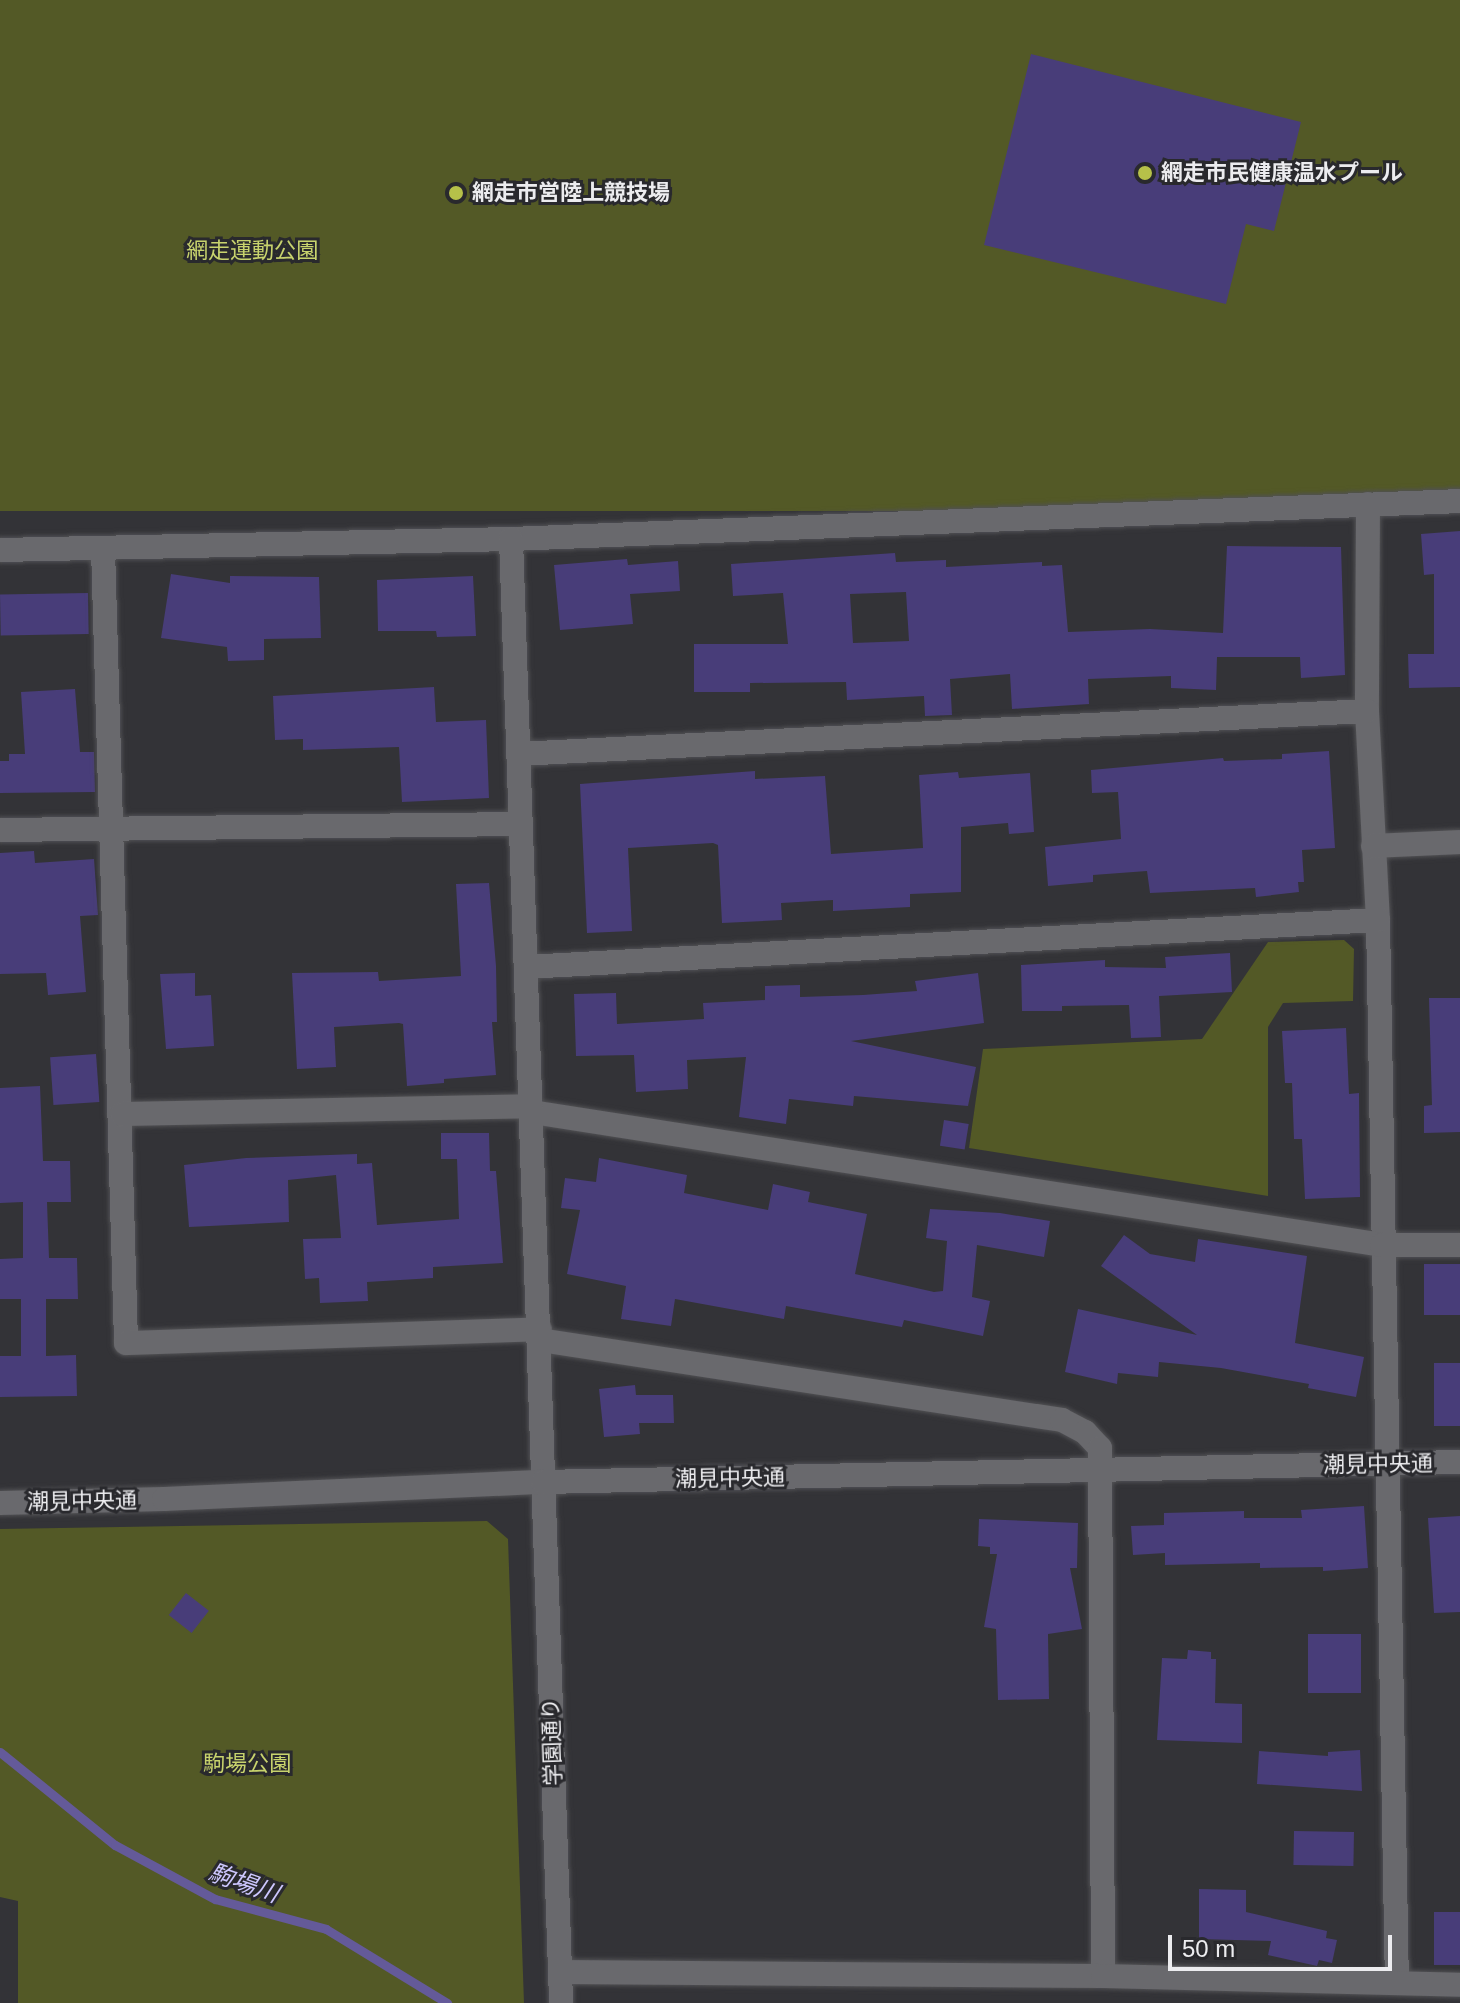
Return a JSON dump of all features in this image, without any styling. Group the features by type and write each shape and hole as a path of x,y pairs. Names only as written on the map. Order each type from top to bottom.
{"street":[{"path":"0,550 511,539 1460,501"},
{"path":"1368,504 1367,711 1378,920 1397,1983"},
{"name":"学園通り","path":"511,539 561,2003"},
{"path":"103,548 122,1114 126,1343 540,1334 1062,1420 1085,1432 1100,1448 1103,1976"},
{"path":"518,754 1367,711"},
{"path":"0,830 521,824"},
{"path":"1373,846 1460,842"},
{"path":"526,967 1378,920"},
{"path":"122,1114 531,1109 1382,1245 1460,1245"},
{"name":"潮見中央通","path":"0,1503 543,1482 1460,1462"},
{"path":"560,1972 1103,1976 1460,1985"}],"green space":[{"name":"網走運動公園","path":"0,0 1460,0 1460,511 0,511"},
{"path":"1344,940 1354,949 1353,1001 1283,1003 1268,1027 1268,1196 969,1148 983,1049 1202,1039 1268,942"},
{"name":"駒場公園","path":"487,1521 508,1539 524,2003 18,2003 18,1901 0,1897 0,1529"}],"building":[{"name":"網走市民健康温水プール","path":"1031,54 1301,122 1274,231 1246,224 1226,304 984,245"},
{"path":"1460,531 1460,687 1409,688 1408,654 1434,654 1434,574 1424,575 1421,534"},
{"path":"1227,546 1341,547 1345,675 1301,678 1300,657 1217,657 1216,690 1171,688 1171,676 1088,679 1089,704 1012,709 1010,674 950,679 952,715 925,716 924,696 847,700 846,682 750,683 750,692 694,692 694,644 788,644 783,593 733,596 731,564 895,553 896,562 946,560 946,567 1042,562 1042,566 1062,565 1068,632 1150,629 1223,633","holes":["906,592 909,641 853,643 850,594"]},
{"path":"627,559 628,565 678,561 680,591 630,594 633,624 560,630 554,565"},
{"path":"171,574 230,583 230,576 319,577 321,638 264,639 264,660 228,661 227,647 161,638"},
{"path":"473,576 476,636 437,637 436,631 378,631 377,580"},
{"path":"88,593 89,634 1,636 0,595"},
{"path":"434,687 436,722 486,720 489,798 402,802 399,747 303,750 303,739 275,740 273,696"},
{"path":"75,689 80,752 94,752 95,792 0,793 0,761 9,761 9,754 25,754 21,692"},
{"path":"1329,751 1335,848 1302,850 1304,882 1298,882 1299,892 1256,897 1255,888 1150,893 1147,871 1093,875 1093,882 1048,886 1045,847 1121,839 1118,792 1092,793 1091,770 1223,758 1224,761 1282,759 1282,754"},
{"path":"755,771 755,779 825,776 831,854 923,848 919,775 958,772 959,778 1030,773 1034,832 1009,834 1008,823 961,827 961,892 910,894 910,907 833,911 833,900 781,903 782,920 722,923 718,845 628,848 632,931 587,933 580,784"},
{"path":"34,851 35,863 94,859 98,915 80,916 86,992 48,995 46,973 0,974 0,853"},
{"path":"489,883 496,966 497,1022 492,1022 496,1075 444,1079 444,1083 407,1086 403,1024 399,1023 334,1027 336,1067 297,1069 292,973 378,972 379,981 461,976 456,884"},
{"path":"1230,953 1232,992 1159,996 1161,1037 1131,1038 1129,1005 1062,1006 1062,1011 1022,1011 1021,965 1105,960 1105,967 1166,968 1165,957"},
{"path":"195,973 195,996 211,995 214,1046 166,1049 160,974"},
{"path":"978,973 984,1023 851,1041 976,1067 968,1106 854,1096 853,1106 789,1099 786,1124 739,1117 746,1057 687,1060 688,1089 636,1092 634,1055 576,1056 574,994 616,993 617,1024 704,1019 703,1003 765,1000 765,986 800,985 800,997 863,995 917,991 915,981"},
{"path":"1429,998 1460,998 1460,1132 1424,1133 1424,1106 1432,1105"},
{"path":"1346,1028 1349,1094 1359,1093 1360,1197 1305,1199 1302,1139 1294,1139 1292,1083 1285,1083 1282,1031"},
{"path":"96,1054 99,1102 53,1105 50,1057"},
{"path":"40,1086 43,1161 70,1161 71,1202 47,1202 49,1258 77,1258 78,1299 46,1299 46,1356 76,1355 77,1396 0,1397 0,1356 21,1356 21,1299 0,1299 0,1259 23,1258 23,1202 0,1203 0,1088"},
{"path":"944,1120 969,1124 965,1150 940,1146"},
{"path":"441,1133 489,1133 490,1171 496,1171 503,1263 433,1267 433,1278 367,1282 368,1301 320,1303 319,1278 305,1279 303,1239 341,1238 336,1175 288,1180 289,1222 189,1227 184,1165 246,1158 357,1154 357,1164 372,1163 377,1225 459,1219 457,1159 441,1159"},
{"path":"599,1158 687,1175 684,1193 768,1210 773,1184 810,1192 808,1202 867,1214 855,1274 934,1292 943,1291 947,1241 926,1238 930,1209 1000,1213 1050,1221 1044,1257 977,1245 972,1297 990,1301 983,1336 904,1320 902,1327 786,1306 784,1319 675,1299 671,1326 621,1319 626,1286 567,1274 580,1210 561,1208 565,1178 596,1182"},
{"path":"1124,1235 1150,1254 1195,1262 1198,1239 1307,1256 1295,1343 1364,1357 1356,1397 1308,1388 1309,1384 1221,1368 1159,1362 1158,1377 1118,1373 1117,1384 1065,1372 1078,1309 1197,1335 1101,1266"},
{"path":"1424,1264 1460,1264 1460,1315 1424,1315"},
{"path":"1434,1363 1460,1363 1460,1426 1434,1426"},
{"path":"635,1385 636,1395 673,1395 674,1423 639,1423 640,1434 604,1437 599,1389"},
{"path":"1364,1506 1368,1568 1323,1571 1323,1567 1260,1568 1260,1563 1165,1565 1165,1553 1133,1555 1131,1526 1164,1525 1164,1513 1244,1511 1244,1518 1302,1518 1301,1510"},
{"path":"1460,1516 1460,1612 1434,1613 1428,1518"},
{"path":"979,1519 1078,1523 1077,1568 1070,1568 1082,1629 1048,1634 1049,1699 998,1700 996,1629 984,1627 997,1554 990,1554 990,1547 978,1546"},
{"path":"186,1593 209,1611 192,1633 169,1615"},
{"path":"1308,1634 1361,1634 1361,1693 1308,1693"},
{"path":"1188,1650 1211,1652 1211,1659 1216,1659 1215,1703 1242,1704 1242,1743 1157,1740 1162,1658 1187,1659"},
{"path":"1360,1750 1362,1791 1257,1784 1259,1751 1328,1756 1328,1752"},
{"path":"1294,1831 1354,1832 1353,1866 1293,1865"},
{"path":"1199,1889 1246,1890 1246,1912 1327,1931 1326,1938 1337,1940 1332,1963 1319,1960 1317,1966 1268,1955 1271,1941 1199,1939"},
{"path":"1434,1912 1460,1912 1460,1965 1434,1965"}],"waterway":[{"name":"駒場川","path":"0,1752 115,1845 215,1899 326,1929 447,2003"}],"place":[{"name":"網走市民健康温水プール","path":"1145,173"},
{"name":"網走市営陸上競技場","path":"456,193"}]}
